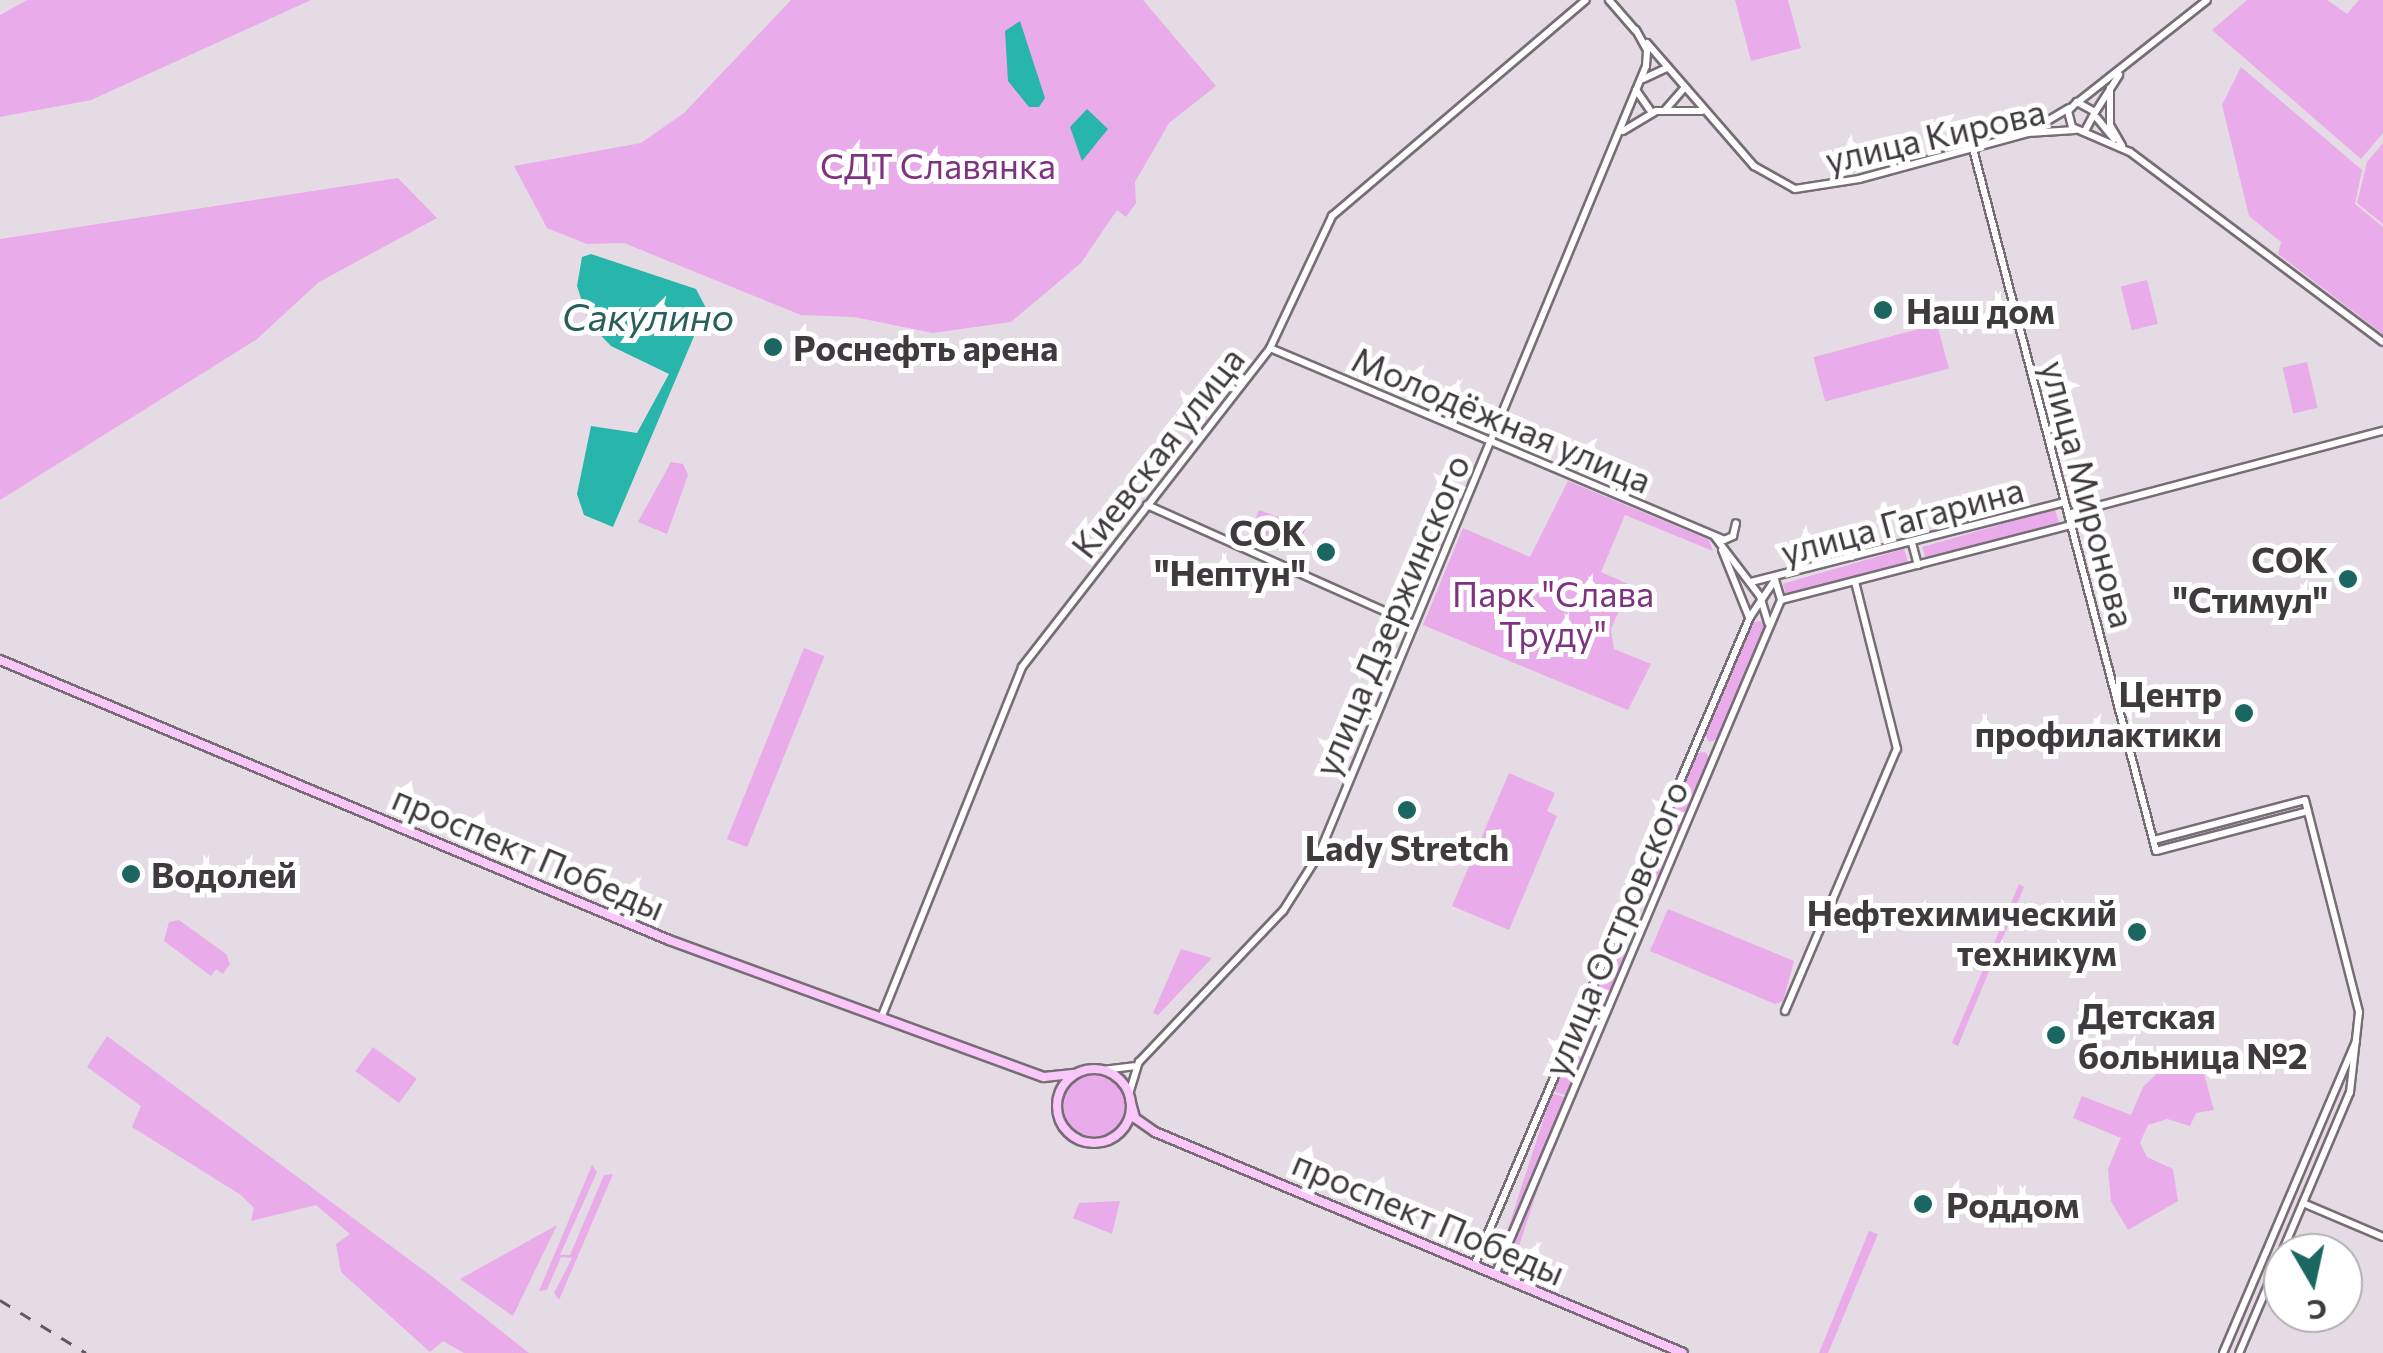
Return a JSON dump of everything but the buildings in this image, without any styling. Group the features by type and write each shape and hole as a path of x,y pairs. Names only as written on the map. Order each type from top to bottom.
{"main road":[{"name":"Киевская улица","path":"881,1018 1007,694 1270,348 1332,216 1586,0"},
{"name":"улица Кирова","path":"1609,0 1762,174 1795,189 2028,133 2080,130 2130,152 2383,342"},
{"path":"2028,133 2122,72 2207,0"},
{"path":"1636,30 1648,55 1637,85 1641,105 1708,114"},
{"path":"1637,85 1668,68"},
{"path":"2073,105 2067,120 2080,130 2096,114 2122,72"},
{"name":"улица Дзержинского","path":"1130,1096 1139,1062 1308,877 1637,85"},
{"path":"1616,141 1631,121 1660,110 1684,87"},
{"path":"2110,88 2110,124 2122,146"},
{"path":"2073,105 2096,114 2130,152"},
{"name":"улица Миронова","path":"1973,149 2156,851 2308,812"},
{"path":"1561,273 1571,270"},
{"name":"Молодёжная улица","path":"1270,348 1714,536"},
{"name":"улица Гагарина","path":"2068,514 2383,431"},
{"name":"улица Гагарина","path":"1751,582 1775,580 2065,502"},
{"path":"1147,505 1413,624"},
{"path":"1714,536 1733,536 1736,522"},
{"name":"улица Гагарина","path":"1781,600 2071,524"},
{"path":"1714,536 1762,595 1769,626"},
{"path":"1714,536 1750,618 1762,616 1769,626"},
{"path":"1912,543 1918,565"},
{"path":"1775,580 1781,600"},
{"name":"улица Островского","path":"1474,1266 1750,618 1775,580"},
{"path":"1785,1011 1897,748 1855,582"},
{"path":"1762,595 1781,600"},
{"name":"улица Островского","path":"1496,1276 1781,600"},
{"name":"проспект Победы","path":"0,660 669,940 1044,1077 1074,1074"},
{"path":"2154,840 2305,800 2359,1012 2350,1092 2239,1353"},
{"path":"2224,1353 2358,1036"},
{"path":"1130,1096 1128,1123 1117,1136 1095,1143 1069,1134 1057,1112 1058,1094 1074,1074 1126,1070 1139,1062"},
{"path":"1102,1070 1130,1096 1136,1118 1154,1132"},
{"path":"1044,1077 1058,1094"},
{"path":"2336,1088 2350,1092"},
{"name":"проспект Победы","path":"1117,1136 1154,1132 1683,1353"},
{"path":"2302,1166 2303,1203"},
{"path":"2277,1226 2288,1207 2303,1203 2383,1236"}],"green space":[{"path":"27,0 311,0 91,100 0,117 0,15"},
{"name":"СДТ Славянка","path":"791,0 1143,0 1216,86 1169,123 1135,182 1136,203 1126,217 1117,210 1081,263 1011,322 933,333 854,317 801,315 624,243 587,244 547,228 514,166 641,143 684,113"},
{"path":"1735,0 1788,0 1801,48 1751,61"},
{"path":"2247,0 2327,0 2347,14 2359,0 2383,0 2383,133 2361,159 2212,30"},
{"path":"2241,67 2362,170 2355,204 2383,227 2383,334 2278,254 2281,242 2249,216 2222,105"},
{"path":"2383,143 2383,224 2357,203 2367,162"},
{"path":"398,178 437,218 319,282 257,339 0,500 0,239"},
{"path":"2147,280 2158,324 2132,330 2121,287"},
{"path":"1937,324 1949,368 1825,402 1813,357"},
{"path":"2307,362 2318,408 2293,413 2283,368"},
{"path":"671,462 683,464 688,475 667,534 638,522"},
{"name":"Парк \"Слава Труду\"","path":"1568,481 1709,540 1713,551 1625,515 1601,572 1630,585 1611,629 1614,649 1651,664 1628,710 1423,625 1463,528 1530,557"},
{"path":"2055,509 2059,523 1926,561 1922,547"},
{"path":"1259,510 1306,527 1298,550 1251,533"},
{"path":"1904,549 1908,563 1787,598 1783,584"},
{"path":"1761,621 1766,628 1718,739 1709,742 1705,734 1752,622"},
{"path":"804,648 824,656 747,847 727,839"},
{"path":"1705,752 1710,759 1656,888 1646,891 1642,882 1697,753"},
{"path":"1509,773 1555,793 1547,811 1557,816 1509,930 1452,906"},
{"path":"2019,884 2024,887 1958,1046 1952,1043"},
{"path":"1668,909 1794,961 1783,1001 1775,1004 1650,951"},
{"path":"179,920 226,954 230,964 223,974 216,969 211,976 164,941 169,922"},
{"path":"1181,949 1212,958 1158,1015 1153,1013"},
{"path":"1622,950 1627,957 1567,1096 1553,1091 1612,951"},
{"path":"107,1036 529,1353 464,1353 443,1341 430,1352 341,1272 336,1244 350,1234 316,1205 251,1221 254,1208 241,1195 132,1127 141,1106 87,1067"},
{"path":"373,1047 417,1079 399,1103 355,1071"},
{"path":"2199,1056 2214,1110 2196,1113 2190,1126 2167,1119 2148,1125 2140,1143 2147,1157 2173,1169 2178,1201 2128,1230 2111,1201 2108,1169 2121,1138 2073,1118 2082,1096 2131,1115 2143,1087 2167,1064"},
{"path":"1093,1075 1115,1085 1125,1107 1115,1129 1093,1139 1071,1129 1061,1107 1071,1085"},
{"path":"1552,1093 1567,1098 1513,1266 1497,1261"},
{"path":"592,1165 597,1172 560,1255 570,1255 604,1175 613,1174 559,1300 554,1293 572,1258 561,1257 547,1290 539,1291"},
{"path":"1120,1201 1112,1234 1073,1218 1079,1203"},
{"path":"557,1225 513,1316 460,1279"},
{"path":"1869,1231 1878,1234 1828,1353 1819,1353"}],"water":[{"path":"1020,21 1045,98 1039,107 1029,107 1008,81 1005,31"},
{"path":"1087,109 1108,129 1082,161 1070,127"},
{"name":"Сакулино","path":"591,254 696,289 706,308 613,527 584,515 577,494 591,426 637,433 669,374 611,346 589,323 577,286 582,257"}],"railway":[{"path":"0,1300 86,1353"}],"place":[{"name":"Наш дом","path":"1883,310"},
{"name":"Роснефть арена","path":"773,347"},
{"name":"СОК \"Нептун\"","path":"1326,552"},
{"name":"СОК \"Стимул\"","path":"2348,579"},
{"name":"Центр профилактики","path":"2244,713"},
{"name":"Lady Stretch","path":"1407,810"},
{"name":"Водолей","path":"131,874"},
{"name":"Нефтехимический техникум","path":"2137,932"},
{"name":"Детская больница №2","path":"2056,1035"},
{"name":"Роддом","path":"1923,1204"}]}
